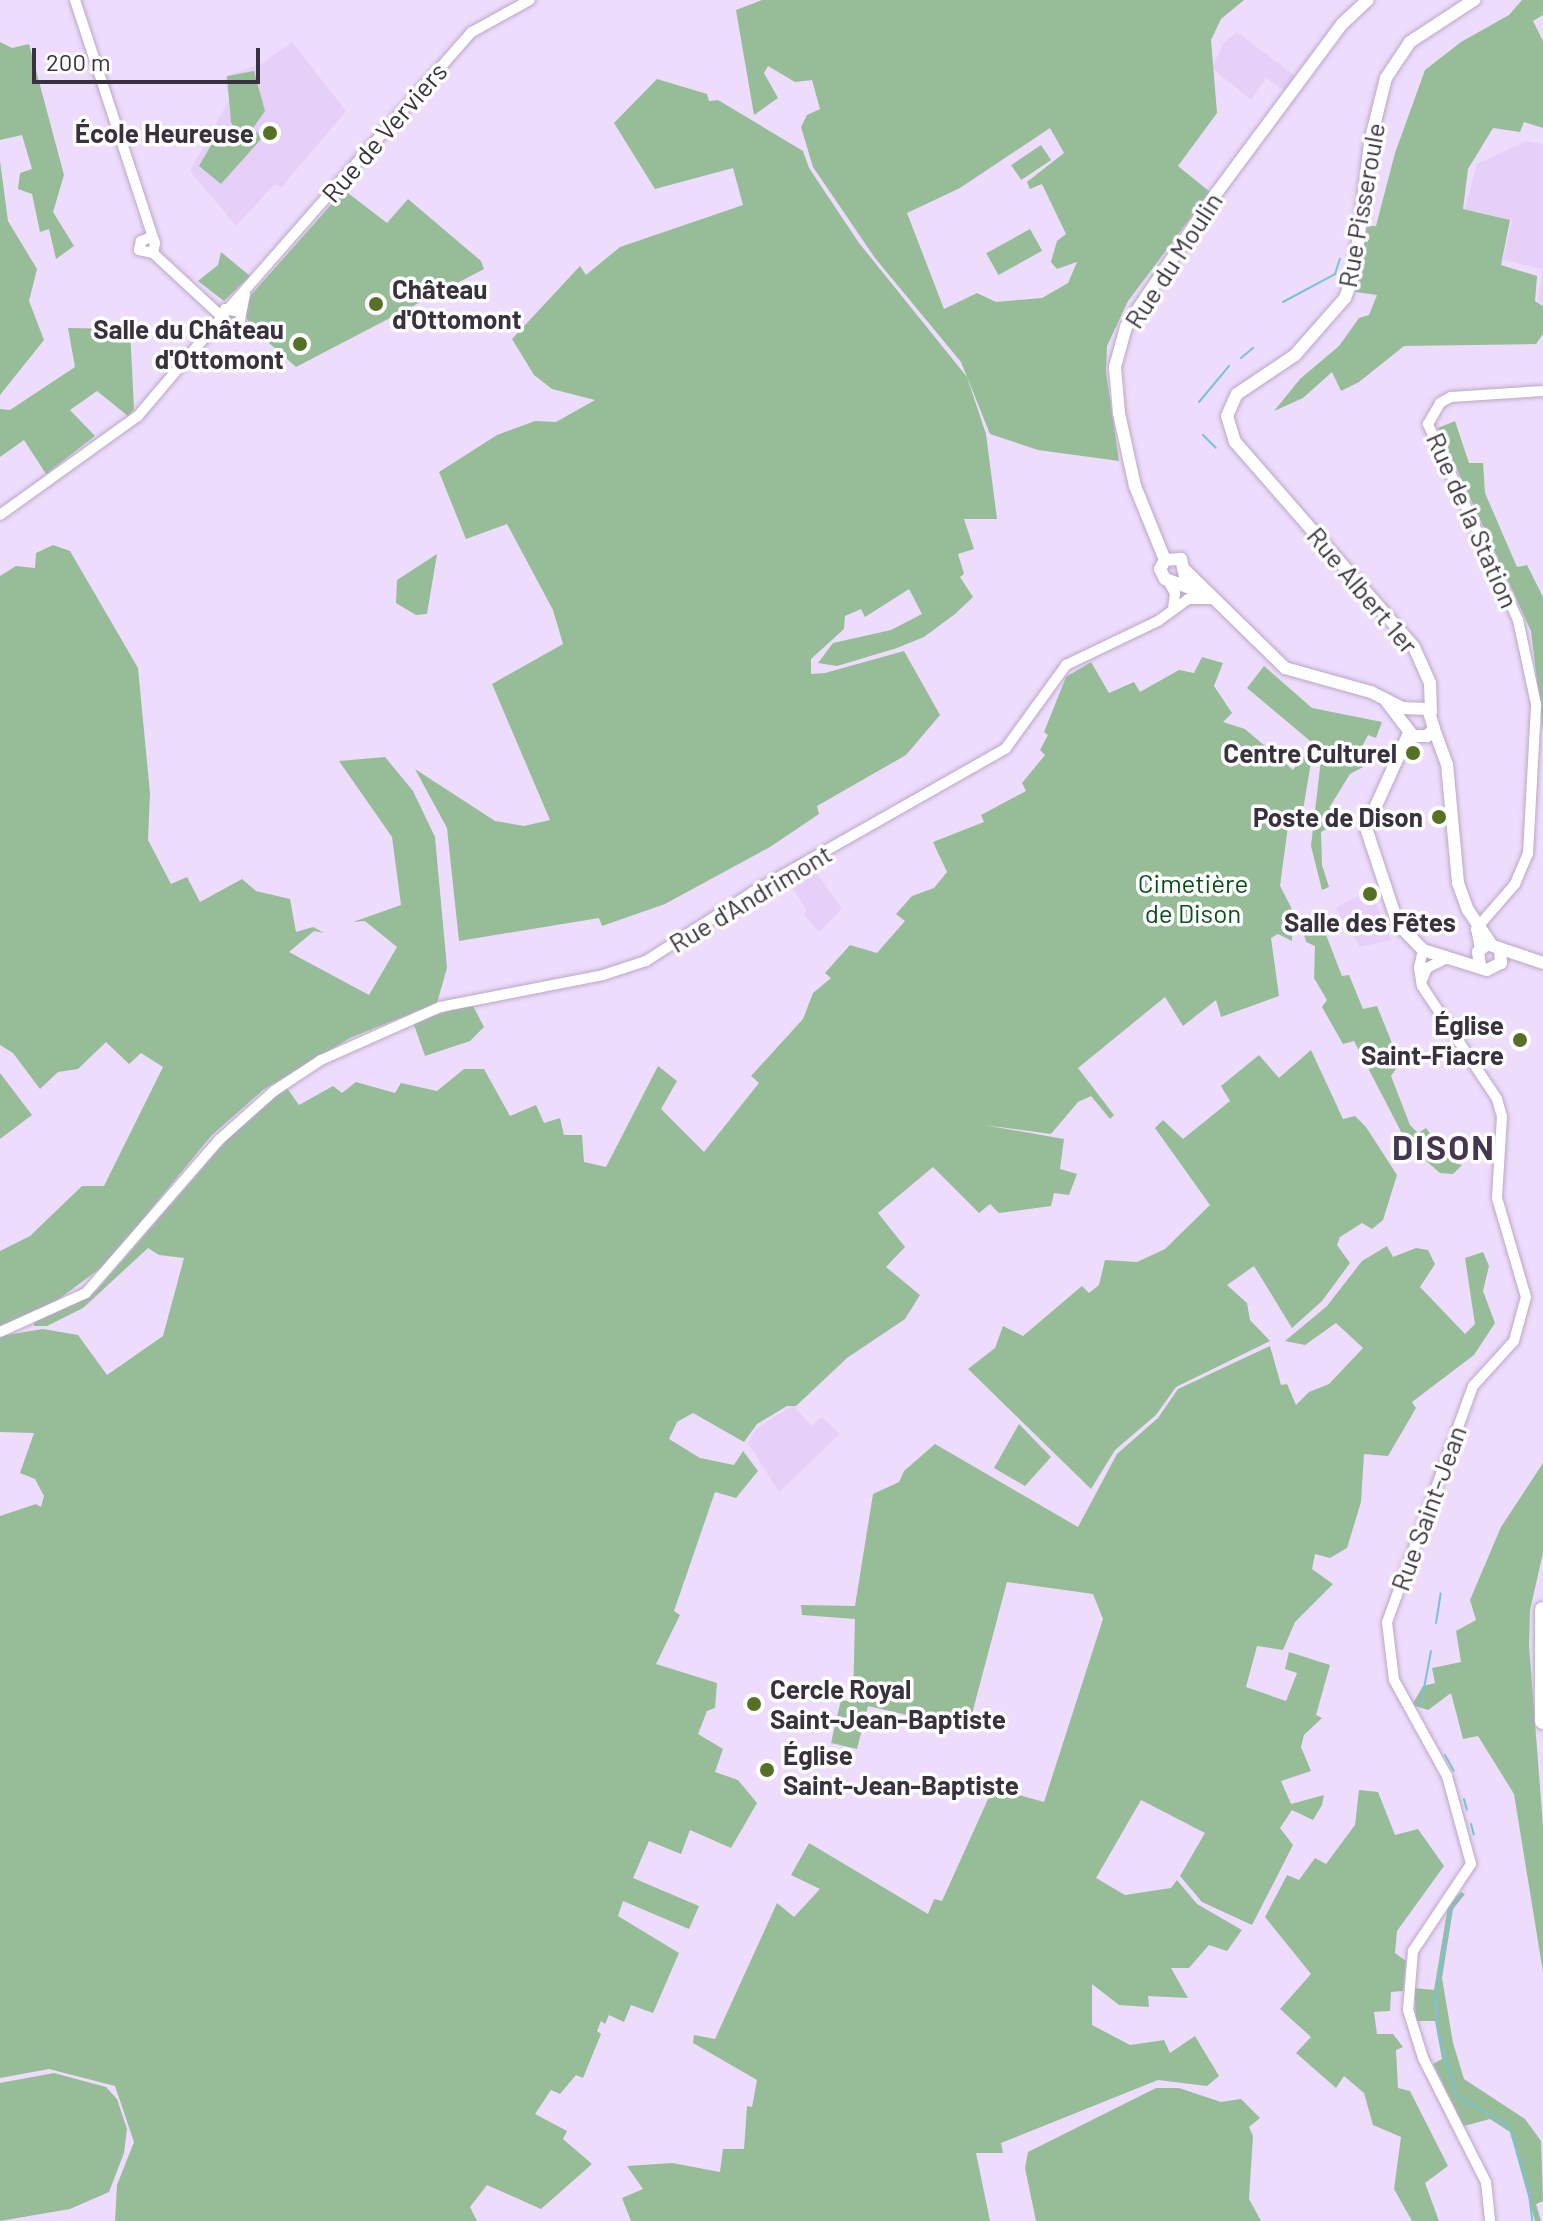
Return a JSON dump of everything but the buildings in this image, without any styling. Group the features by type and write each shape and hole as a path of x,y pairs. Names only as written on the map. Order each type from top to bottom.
{"highway":[{"path":"1543,1610 1543,1721"}],"main road":[{"name":"Rue du Moulin","path":"1178,578 1160,569 1165,560 1135,486 1114,383 1119,350 1139,303 1342,24 1368,0"},
{"name":"Rue Pisseroule","path":"1269,481 1235,442 1227,427 1228,407 1248,386 1314,338 1345,298 1354,275 1370,142 1386,78 1410,42 1474,0"},
{"name":"Rue Albert 1er","path":"1269,481 1414,647 1430,683 1434,729"},
{"path":"1165,560 1181,559 1178,578 1210,598 1285,668 1361,688 1387,702 1423,738 1434,729 1447,764 1458,883 1501,963"},
{"path":"1431,712 1409,721 1370,814 1367,838 1398,924 1423,950 1445,959 1492,970 1501,963 1539,962"},
{"path":"1490,944 1539,962"},
{"path":"1480,966 1490,944"}],"street":[{"path":"75,0 149,238 141,241 139,250 153,253 228,314"},
{"name":"Rue de Verviers","path":"0,515 138,416 472,32 530,0"},
{"name":"Rue de la Station","path":"1479,924 1498,906 1521,875 1530,845 1536,739 1532,675 1518,620 1430,433 1433,412 1451,397 1543,391"},
{"path":"1173,610 1178,578"},
{"name":"Rue d'Andrimont","path":"0,1332 86,1293 109,1271 191,1168 274,1091 336,1052 429,1011 603,975 646,961 753,892 988,760 1011,744 1061,668 1173,610 1188,599 1210,598"},
{"name":"Rue de la Station","path":"1490,944 1498,906"},
{"path":"1421,982 1423,950"},
{"path":"1421,982 1427,968 1445,959"},
{"name":"Rue Saint-Jean","path":"1421,982 1497,1099 1502,1116 1497,1198 1526,1297 1514,1341 1470,1394 1387,1622 1394,1680 1447,1776 1471,1864 1413,1951 1408,2010 1423,2058 1486,2182 1490,2221"}],"shaded area":[{"path":"1237,32 1295,76 1284,91 1266,78 1251,100 1212,68 1223,44"},
{"name":"École Heureuse","path":"292,42 346,111 281,188 275,184 236,226 190,171 229,100 225,77 263,63"},
{"path":"1526,141 1543,144 1543,269 1503,260 1512,220 1465,209 1477,164"},
{"path":"1543,269 1543,304 1538,301"},
{"path":"811,865 842,909 819,932 803,914 807,910 786,879"},
{"path":"1371,889 1391,940 1360,947 1335,908"},
{"path":"793,1405 811,1426 822,1417 840,1434 779,1492 748,1443 756,1429"}],"green space":[{"path":"762,0 1244,0 1221,19 1211,40 1217,113 1178,166 1210,192 1128,301 1107,346 1106,372 1119,461 1038,450 990,434 961,362 875,258 813,167 801,127 807,115 820,109 812,80 795,82 768,66 764,73 778,98 754,115 736,10","holes":["1050,128 1064,153 1027,182 1030,189 1042,184 1066,234 1057,241 1051,262 1057,269 1077,262 1068,283 1042,298 996,302 977,293 944,309 907,213 960,188"]},
{"path":"1522,0 1543,0 1543,15 1533,21 1543,41 1543,128 1524,122 1520,132 1493,128 1468,169 1463,209 1510,220 1501,265 1537,276 1535,301 1543,306 1543,334 1536,344 1404,346 1359,382 1341,391 1332,372 1303,398 1274,411 1300,379 1339,346 1359,318 1369,315 1377,295 1356,292 1367,226 1376,226 1395,153 1425,70 1461,42 1509,15"},
{"path":"0,42 12,48 29,44 64,175 53,212 74,246 56,259 49,229 40,232 32,194 18,189 20,173 32,169 22,135 0,140"},
{"path":"254,71 265,111 253,128 262,138 221,184 199,166 217,135 237,136 231,122 227,76"},
{"path":"657,79 707,94 709,101 718,100 803,151 809,168 859,243 967,377 986,434 997,519 964,519 974,549 958,554 964,574 960,577 973,597 955,614 924,637 897,648 837,666 818,663 833,643 891,630 922,614 909,589 865,617 861,609 845,616 844,629 811,659 811,674 825,673 904,651 940,715 906,755 817,806 819,814 770,847 665,904 602,926 599,918 459,941 447,828 415,769 495,821 524,826 550,820 492,684 563,644 553,610 507,524 466,539 439,472 497,435 535,421 556,422 595,400 552,389 534,375 512,339 580,266 586,275 620,247 743,205 733,168 655,189 614,123"},
{"path":"1041,145 1051,160 1021,180 1011,165"},
{"path":"0,161 8,221 37,269 29,301 44,340 0,395"},
{"path":"344,190 387,223 408,199 481,261 484,269 296,367 249,325 243,304"},
{"path":"1030,229 1042,251 998,275 986,253"},
{"path":"221,252 250,276 224,301 198,281 218,265"},
{"path":"68,328 130,329 134,409 128,416 97,391 70,410 95,436 46,474 24,440 0,457 0,409 10,410 75,367"},
{"path":"1455,421 1469,463 1483,463 1485,493 1517,567 1527,565 1543,597 1543,731 1531,631 1438,428"},
{"path":"53,545 70,551 138,668 150,793 148,840 171,884 187,877 200,902 242,879 256,891 290,899 296,932 313,927 324,933 314,931 289,952 369,995 397,947 365,921 353,922 401,905 392,837 339,761 385,757 413,791 435,837 447,968 437,1003 350,1038 263,1090 211,1136 106,1264 52,1304 0,1326 0,1251 30,1236 82,1186 104,1186 163,1067 141,1053 129,1064 106,1042 78,1069 58,1072 40,1089 13,1053 0,1045 0,576 16,566 35,568 36,553"},
{"path":"437,554 427,614 416,615 396,603 397,580"},
{"name":"Cimetière de Dison","path":"1202,657 1223,663 1214,686 1232,713 1223,722 1245,729 1293,770 1308,748 1313,750 1302,816 1288,826 1280,886 1292,909 1292,941 1278,934 1271,938 1279,996 1221,1017 1216,1000 1183,1026 1165,997 1078,1068 1114,1115 1110,1119 1091,1096 1078,1102 1051,1134 984,1125 1064,1139 1060,1169 1077,1174 1069,1195 1054,1193 1051,1206 999,1213 990,1204 979,1213 933,1167 878,1213 905,1247 886,1267 920,1295 905,1319 847,1358 796,1406 787,1406 757,1424 744,1442 693,1413 677,1422 669,1439 700,1458 734,1465 743,1451 758,1471 736,1498 715,1492 674,1611 680,1615 656,1664 717,1683 715,1708 707,1711 698,1734 723,1749 715,1772 738,1780 757,1803 731,1848 690,1830 681,1854 649,1841 633,1878 699,1906 689,1929 623,1901 618,1916 679,1953 653,2013 631,2005 624,2022 609,2015 605,2024 601,2021 597,2031 601,2034 583,2078 576,2075 560,2094 551,2090 535,2114 567,2131 563,2139 592,2164 541,2209 487,2185 470,2207 477,2221 115,2221 117,2185 134,2142 115,2086 49,2069 0,2078 0,1516 36,1504 41,1507 44,1496 35,1479 20,1473 34,1433 0,1432 0,1336 43,1329 78,1335 107,1375 163,1336 184,1258 159,1255 148,1248 83,1308 47,1326 34,1326 34,1320 96,1291 245,1119 287,1088 299,1105 333,1086 342,1093 356,1082 395,1093 401,1083 437,1091 464,1069 484,1069 510,1116 536,1105 544,1123 560,1118 564,1135 582,1135 584,1162 606,1167 658,1066 677,1081 661,1109 704,1152 759,1083 751,1076 803,1019 813,993 831,978 825,973 850,945 877,953 905,921 896,914 912,896 934,888 947,872 933,842 984,822 981,815 1026,791 1022,783 1045,755 1040,750 1048,735 1044,732 1066,677 1091,662 1109,693 1134,682 1140,692 1179,670 1194,673"},
{"path":"1264,666 1312,708 1382,722 1376,738 1368,735 1362,747 1369,751 1365,766 1350,774 1329,808 1338,812 1334,825 1321,832 1322,865 1329,887 1322,890 1311,846 1322,751 1247,688"},
{"path":"1321,922 1342,976 1349,975 1363,1009 1377,1006 1400,1063 1391,1076 1410,1125 1418,1133 1426,1128 1451,1162 1462,1165 1453,1174 1440,1173 1408,1145 1354,1041 1343,1044 1322,1007 1327,1000 1314,978 1315,946 1306,942 1301,924"},
{"path":"472,1004 484,1027 470,1041 425,1056 413,1022"},
{"path":"1311,1050 1343,1119 1355,1116 1366,1127 1397,1175 1383,1220 1372,1229 1362,1223 1340,1237 1337,1245 1350,1263 1322,1301 1292,1328 1254,1266 1227,1285 1247,1303 1250,1320 1270,1341 1176,1387 1156,1415 1115,1450 1091,1489 968,1369 995,1348 1003,1326 1023,1336 1082,1286 1089,1293 1099,1285 1105,1260 1137,1262 1165,1249 1210,1205 1155,1128 1163,1120 1183,1139 1230,1101 1221,1086 1259,1055 1279,1078"},
{"path":"0,1073 32,1115 0,1139"},
{"path":"1387,1246 1393,1257 1416,1248 1428,1250 1435,1264 1420,1287 1465,1334 1475,1324 1465,1258 1483,1252 1489,1266 1483,1291 1495,1323 1474,1355 1412,1402 1416,1408 1388,1456 1364,1454 1361,1502 1347,1548 1330,1558 1315,1554 1312,1569 1333,1584 1295,1622 1283,1650 1257,1646 1246,1687 1286,1701 1297,1673 1285,1669 1289,1652 1330,1665 1316,1715 1322,1718 1304,1735 1301,1747 1311,1771 1281,1781 1291,1804 1324,1795 1322,1805 1313,1820 1292,1810 1280,1828 1293,1845 1252,1925 1202,1902 1180,1876 1205,1833 1141,1800 1096,1878 1125,1895 1171,1888 1177,1880 1197,1904 1242,1930 1227,1951 1209,1945 1189,1968 1171,1968 1188,1998 1148,1996 1149,2007 1119,2005 1092,1984 1092,2025 1130,2045 1164,2040 1170,2053 1195,2036 1219,2076 1207,2086 1158,2080 1001,2143 1003,2153 976,2153 990,2221 631,2221 622,2198 643,2189 627,2166 672,2163 720,2172 723,2149 744,2149 747,2106 752,2107 757,2080 693,2043 694,2035 715,2039 777,1903 794,1917 820,1889 791,1875 809,1843 928,1914 934,1899 942,1901 993,1788 1044,1802 1103,1619 1093,1594 1007,1582 968,1729 868,1706 857,1749 831,1743 841,1700 853,1702 855,1619 802,1615 801,1605 855,1606 873,1494 899,1482 904,1471 935,1444 1078,1527 1117,1454 1158,1418 1178,1389 1270,1346 1281,1385 1287,1384 1296,1405 1309,1392 1329,1384 1363,1348 1336,1323 1305,1345 1285,1341 1327,1306 1362,1261"},
{"path":"1019,1424 1051,1457 1025,1486 994,1468"},
{"path":"1543,1463 1543,1553 1530,1610 1529,1645 1543,1826 1543,1972 1514,1794 1478,1736 1463,1739 1451,1693 1428,1710 1412,1705 1423,1686 1435,1683 1432,1668 1461,1662 1456,1631 1476,1620 1470,1600 1501,1527"},
{"path":"1359,1790 1378,1792 1395,1835 1418,1829 1444,1866 1397,1931 1395,1953 1406,1961 1403,1991 1391,1992 1390,2011 1374,2012 1377,2034 1393,2034 1403,2047 1396,2050 1398,2088 1410,2091 1448,2166 1425,2183 1439,2221 1412,2221 1394,2189 1401,2137 1373,2125 1364,2093 1344,2076 1336,2088 1296,2053 1311,2037 1280,2009 1311,1974 1265,1917 1287,1875 1299,1880 1315,1858 1326,1864 1355,1825"},
{"path":"1461,1892 1465,1894 1453,1909 1442,1978 1453,2043 1464,2079 1525,2119 1541,2141 1543,2201 1536,2204 1541,2221 1535,2221 1510,2132 1490,2119 1464,2126 1433,2064 1442,2059 1435,2021 1416,2021 1414,1988 1434,1990 1448,1906"},
{"path":"54,2073 106,2087 117,2099 127,2129 124,2153 109,2192 70,2209 0,2221 0,2083"},
{"path":"1156,2088 1179,2088 1221,2102 1241,2099 1260,2118 1249,2127 1253,2136 1249,2199 1261,2221 1036,2221 1025,2168 1028,2152"}],"waterway":[{"path":"1283,302 1335,274 1340,259"},
{"path":"1241,358 1253,348"},
{"path":"1199,402 1229,366"},
{"path":"1203,435 1216,448"},
{"path":"1436,1623 1441,1593"},
{"path":"1421,1704 1431,1651"},
{"path":"1445,1755 1454,1771"},
{"path":"1464,1799 1467,1810"},
{"path":"1471,1824 1474,1835"},
{"path":"1461,1894 1451,1908 1435,1999 1439,2035 1456,2095 1509,2126 1528,2186 1532,2221"}],"place":[{"name":"École Heureuse","path":"270,133"},
{"name":"Château d'Ottomont","path":"376,304"},
{"name":"Salle du Château d'Ottomont","path":"300,344"},
{"name":"Centre Culturel","path":"1413,753"},
{"name":"Poste de Dison","path":"1439,817"},
{"name":"Salle des Fêtes","path":"1370,894"},
{"name":"Église Saint-Fiacre","path":"1520,1040"},
{"name":"Cercle Royal Saint-Jean-Baptiste","path":"754,1704"},
{"name":"Église Saint-Jean-Baptiste","path":"767,1770"}],"district":[{"name":"DISON","path":"1444,1147"}]}
